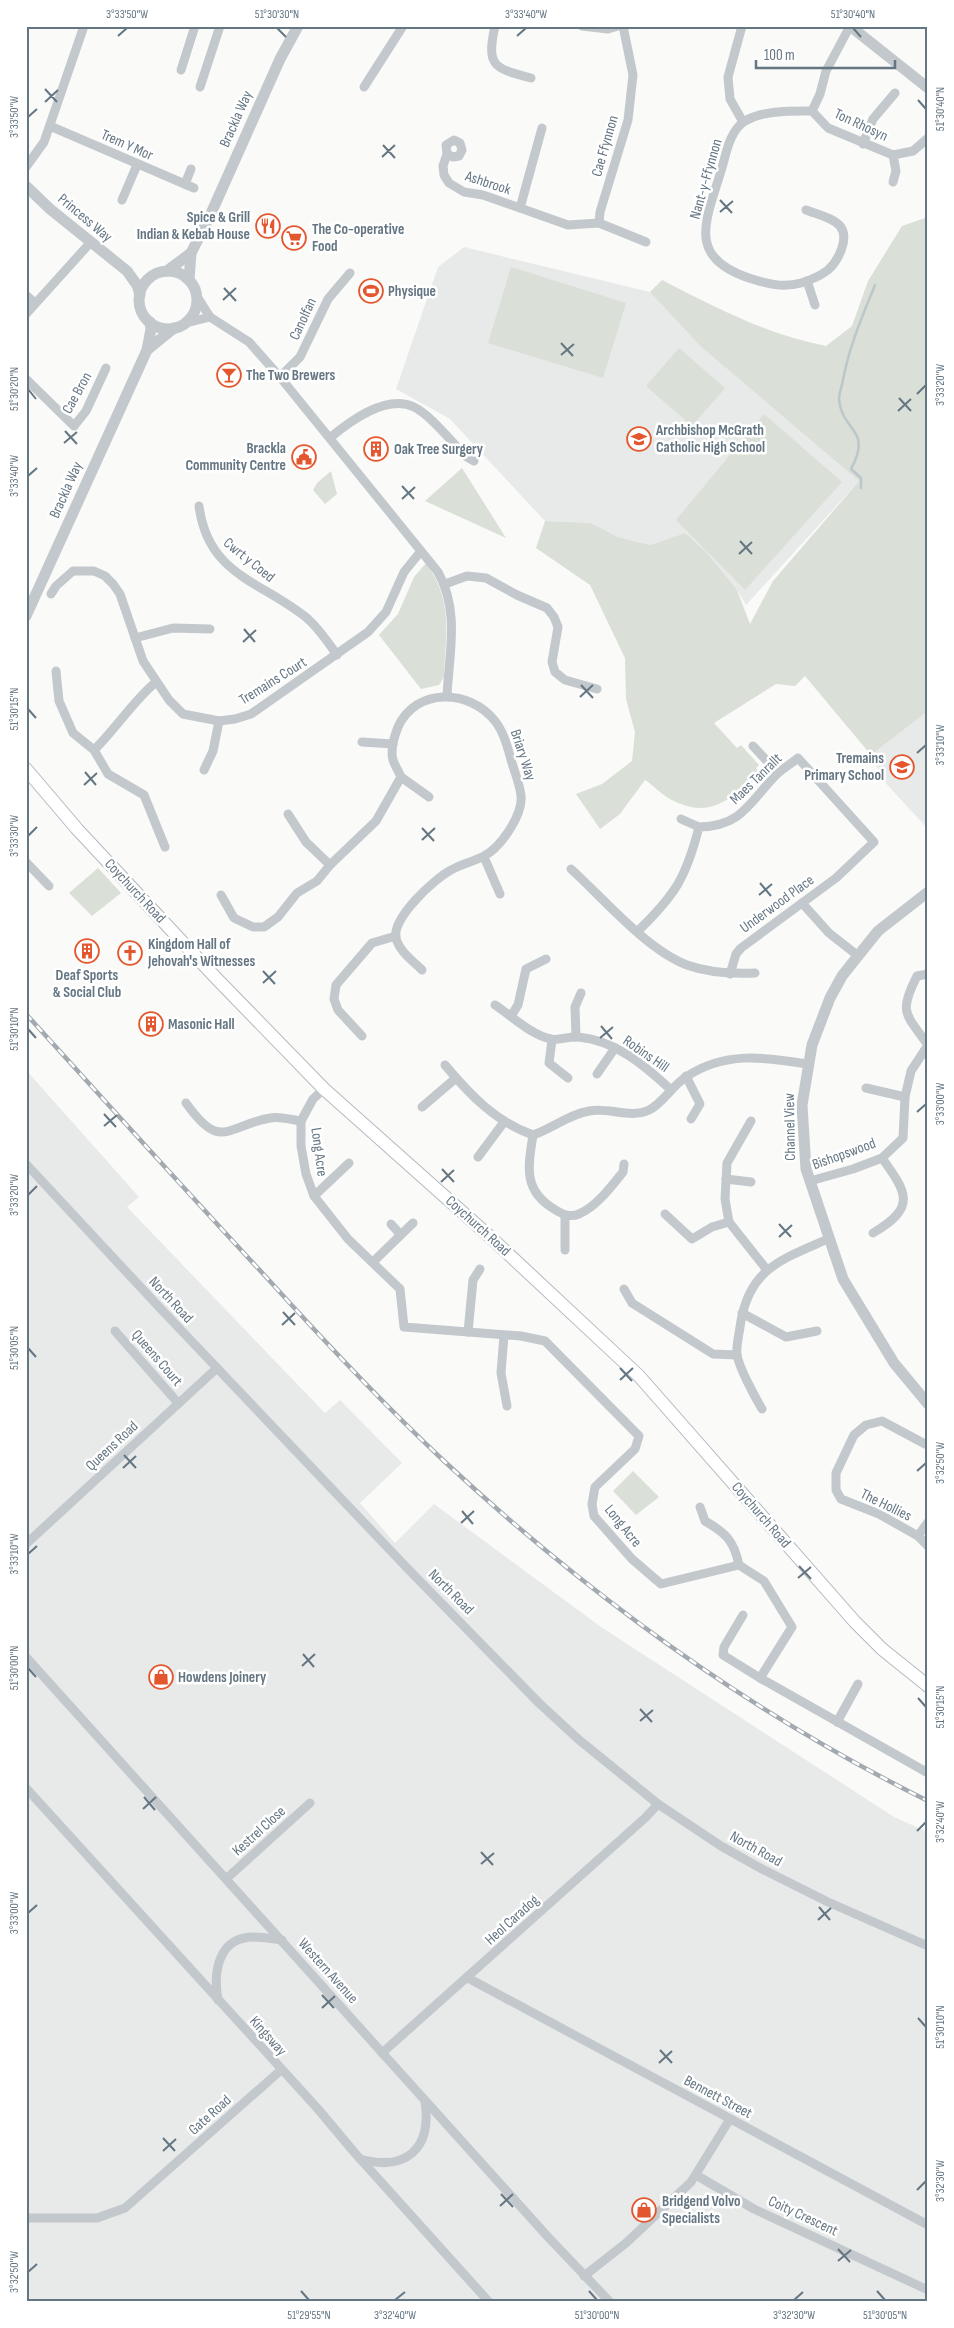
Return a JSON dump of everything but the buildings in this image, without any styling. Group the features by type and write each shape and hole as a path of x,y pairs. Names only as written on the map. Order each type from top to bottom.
{"main road":[{"name":"Coychurch Road","path":"26,769 78,829 204,965 324,1089 488,1235 639,1376 855,1622 882,1649 928,1686"}],"street":[{"path":"26,167 40,150 50,126 84,26"},
{"path":"181,70 195,26"},
{"path":"200,87 220,26"},
{"name":"Brackla Way","path":"189,280 190,254 209,218 276,66 298,26"},
{"path":"364,87 403,26"},
{"path":"495,26 490,49 493,61 503,71 531,78"},
{"path":"582,26 608,29 618,26"},
{"name":"Cae Ffynnon","path":"599,223 600,212 628,120 633,75 623,26"},
{"path":"742,26 728,77 730,99 743,122 754,116 812,111 820,94 826,71 850,26 928,88"},
{"path":"863,144 873,119 895,93"},
{"name":"Ton Rhosyn","path":"812,111 828,128 893,155 913,151 928,138"},
{"name":"Nant-y-Ffynnon","path":"743,122 733,135 710,208 705,236 708,250 717,262 726,269 770,285 786,286 818,277 830,269 844,244 844,233 839,225 830,219 806,210"},
{"name":"Trem Y Mor","path":"50,126 189,186 191,169"},
{"name":"Ashbrook","path":"520,208 542,128"},
{"name":"Ashbrook","path":"447,154 443,166 444,175 449,183 464,192 483,195 568,225 599,223"},
{"path":"893,155 896,171 894,182"},
{"path":"122,200 138,165"},
{"name":"Princess Way","path":"26,186 90,242 127,271 137,285 140,295"},
{"path":"599,223 646,242"},
{"path":"26,314 90,242"},
{"name":"Brackla Way","path":"167,271 190,254"},
{"name":"Princess Way","path":"127,271 154,276"},
{"path":"210,318 186,323 174,328 158,327 143,314 140,295 144,285 154,276 167,271 180,274 189,280 210,318 249,342 280,377 421,551 444,584 452,617 447,696 428,699 413,708 402,719 392,744 393,760 401,778 429,797"},
{"name":"Canolfan","path":"280,377 300,357 328,299 350,273"},
{"path":"807,281 815,305"},
{"path":"26,295 35,303"},
{"path":"186,323 194,313 196,295"},
{"name":"Brackla Way","path":"26,616 147,350 151,329 150,322"},
{"name":"Brackla Way","path":"147,350 174,328"},
{"name":"Cae Bron","path":"26,379 74,426 86,411 106,368"},
{"path":"331,438 350,423 378,407 399,404 412,406 422,412 467,457 474,461"},
{"name":"Cwrt y Coed","path":"199,506 201,525 208,542 218,556 254,584 307,618 321,631 337,655"},
{"name":"Tremains Court","path":"51,594 56,586 73,571 94,572 106,576 120,594 143,661 169,700 183,714 219,721 251,714 368,632 386,612 404,572 421,551"},
{"path":"444,584 467,576 486,578 516,596 547,608 554,617 558,628 552,662 555,672 565,680 597,689"},
{"path":"135,638 173,628 210,630"},
{"path":"56,671 59,701 73,733 94,750 108,774 144,795 165,847"},
{"path":"94,750 118,725 143,694 156,682"},
{"name":"Briary Way","path":"396,936 402,916 445,874 484,857 508,834 516,817 521,797 510,756 496,721 474,704 447,696"},
{"path":"204,770 214,751 219,721"},
{"path":"362,742 392,744"},
{"path":"754,746 778,773"},
{"name":"Maes Tanrallt","path":"699,827 724,824 736,818 778,773 798,758 874,842"},
{"path":"221,895 234,918 253,927 264,927 278,917 297,893 316,881 376,821 401,778"},
{"path":"288,814 306,842 330,865"},
{"path":"638,931 668,900 683,878 699,827 681,819"},
{"name":"Underwood Place","path":"730,974 736,954 741,948 836,878 874,842"},
{"path":"484,857 500,894"},
{"path":"26,862 49,886"},
{"path":"572,869 660,950 685,964 730,974 755,973"},
{"name":"Channel View","path":"927,1402 894,1363 848,1287 828,1239 806,1169 802,1105 807,1064 819,1023 830,998 857,955 878,931 928,892"},
{"path":"802,903 829,933 857,955"},
{"path":"362,1036 338,1010 334,999 336,985 372,943 396,936 398,944 407,956 422,970"},
{"path":"511,1016 518,1005 526,970 546,959"},
{"name":"Bishopswood","path":"810,1181 854,1169 882,1158 903,1138 905,1097 911,1071 928,1045 907,1015 906,998 917,976 928,974"},
{"path":"576,1037 576,1006 581,993"},
{"path":"495,1006 530,1029 552,1040 549,1063 568,1078"},
{"name":"Robins Hill","path":"552,1040 576,1037 599,1041 615,1048 648,1069 670,1089"},
{"path":"597,1074 615,1048"},
{"path":"445,1065 476,1101 504,1122 533,1135 587,1111 600,1109 626,1113 648,1110 657,1105 670,1089 686,1076 716,1061 735,1058 768,1058 807,1064"},
{"path":"686,1076 700,1104 691,1119"},
{"path":"422,1107 456,1078"},
{"path":"866,1088 905,1097"},
{"name":"Long Acre","path":"324,1089 313,1099 301,1121 306,1174 314,1196 348,1239 400,1289 404,1327 504,1335 545,1341 639,1436 635,1449 595,1487 592,1504 594,1516 632,1559 661,1584 739,1565"},
{"path":"186,1103 207,1128 226,1134 271,1118 301,1121"},
{"path":"752,1120 727,1163 725,1199 730,1222 767,1270"},
{"path":"478,1157 504,1122"},
{"path":"533,1135 529,1160 531,1186 544,1203 565,1216 577,1215 588,1209 616,1182 623,1172 624,1164"},
{"path":"873,1233 895,1217 903,1203 904,1194 901,1186 882,1158"},
{"name":"Long Acre","path":"314,1196 348,1163"},
{"name":"North Road","path":"26,1164 409,1570 540,1703 619,1774 658,1804 721,1846 762,1869 828,1902 928,1946"},
{"path":"726,1179 751,1182"},
{"path":"665,1214 692,1239 712,1227 730,1222"},
{"path":"565,1216 565,1250"},
{"path":"372,1262 413,1223"},
{"path":"391,1224 400,1234"},
{"path":"762,1409 736,1355 742,1313 752,1287 767,1270 789,1256 828,1239"},
{"path":"468,1332 473,1280 480,1269"},
{"path":"624,1290 632,1303 712,1354 736,1355"},
{"path":"742,1313 786,1337 816,1331"},
{"name":"Queens Court","path":"114,1331 178,1403"},
{"path":"504,1335 501,1373 507,1406"},
{"name":"Queens Road","path":"26,1544 217,1368"},
{"name":"The Hollies","path":"925,1444 882,1421 866,1425 854,1434 836,1473 836,1490 842,1499 879,1514 918,1536 928,1546"},
{"path":"700,1507 706,1522 721,1530 736,1547 739,1565 764,1581 792,1627 760,1678"},
{"path":"918,1536 928,1522"},
{"path":"743,1615 724,1647 723,1655 928,1773"},
{"name":"Western Avenue","path":"26,1657 425,2101 584,2276 610,2302"},
{"path":"838,1722 858,1684"},
{"name":"Kingsway","path":"26,1788 280,2070 318,2109 360,2159 489,2302"},
{"name":"Kestrel Close","path":"226,1879 310,1803"},
{"name":"Heol Caradog","path":"382,2053 468,1978 645,1818 658,1804"},
{"path":"218,2001 216,1972 221,1956 232,1944 254,1937 282,1940"},
{"name":"Bennett Street","path":"468,1978 928,2225"},
{"name":"Gate Road","path":"26,2218 79,2218 112,2215 131,2204 280,2070"},
{"path":"360,2159 389,2164 398,2162 414,2151 421,2144 425,2135 427,2124 425,2101"},
{"path":"584,2276 626,2243 692,2182 730,2119"},
{"name":"Coity Crescent","path":"696,2176 754,2209 928,2290"}],"shaded area":[{"path":"928,217 928,711 871,755 805,676 795,686 776,684 714,723 737,748 741,745 759,765 756,768 761,775 729,799 719,804 697,808 670,799 645,780 620,814 600,829 576,794 602,784 632,761 635,732 626,699 625,658 590,585 536,548 545,521 591,523 618,537 650,545 685,533 707,553 737,590 750,624 773,581 859,481 700,346 650,292 662,280 742,319 783,335 826,346 852,326 868,281 902,226"},
{"name":"Archbishop McGrath Catholic High School","path":"464,247 650,292 700,346 859,481 746,605 737,590 685,533 650,545 618,537 591,523 545,521 450,419 396,389 438,267"},
{"path":"511,267 626,303 603,378 488,343"},
{"path":"679,348 725,388 692,426 646,386"},
{"path":"764,414 842,482 745,590 676,520"},
{"path":"462,468 506,538 425,501"},
{"path":"331,471 337,494 325,504 313,490 317,483"},
{"path":"426,563 435,577 444,604 446,646 444,677 439,685 421,689 379,635 398,614 414,577"},
{"name":"Tremains Primary School","path":"928,711 928,829 883,780 871,755"},
{"path":"98,868 121,893 92,916 69,893"},
{"path":"26,1070 139,1197 127,1207 325,1413 340,1400 402,1463 360,1503 395,1543 434,1504 601,1627 894,1817 928,1832 928,2302 26,2302"},
{"path":"633,1471 659,1497 636,1515 613,1491"}],"waterway":[{"path":"861,488 861,478 851,469 857,456 858,438 845,419 839,397 852,344 875,285"}],"railway":[{"path":"26,1014 310,1325 398,1417 499,1510 555,1558 614,1604 735,1690 798,1730 862,1767 928,1801"}],"place":[{"name":"Spice & Grill Indian & Kebab House","path":"268,226"},
{"name":"The Co-operative Food","path":"294,238"},
{"name":"Physique","path":"371,291"},
{"name":"The Two Brewers","path":"229,375"},
{"name":"Archbishop McGrath Catholic High School","path":"639,439"},
{"name":"Oak Tree Surgery","path":"376,449"},
{"name":"Brackla Community Centre","path":"304,457"},
{"name":"Tremains Primary School","path":"902,767"},
{"name":"Deaf Sports & Social Club","path":"87,951"},
{"name":"Kingdom Hall of Jehovah's Witnesses","path":"130,953"},
{"name":"Masonic Hall","path":"151,1024"},
{"name":"Howdens Joinery","path":"161,1677"},
{"name":"Bridgend Volvo Specialists","path":"644,2210"}]}
